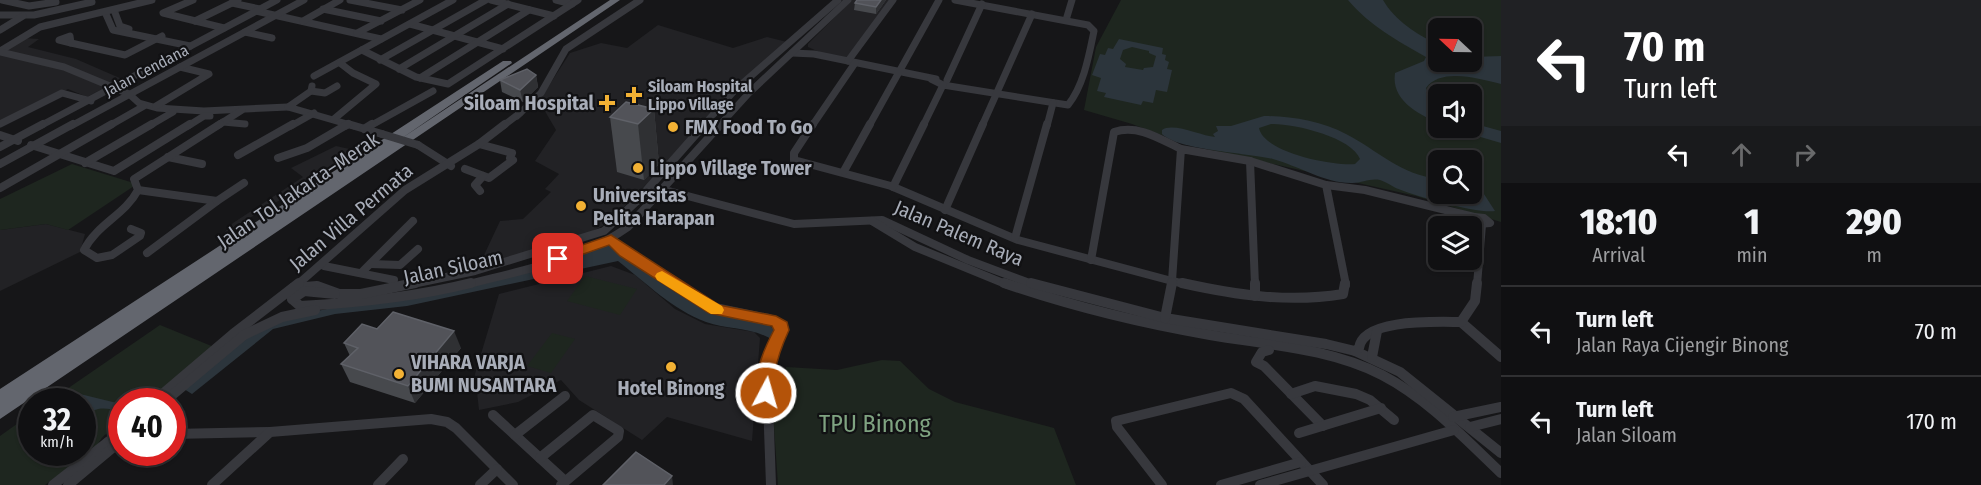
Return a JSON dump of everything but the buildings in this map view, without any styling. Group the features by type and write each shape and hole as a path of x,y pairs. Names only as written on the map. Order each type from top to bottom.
{"highway":[{"name":"Jalan Tol Jakarta–Merak","path":"0,396 602,0"},
{"name":"Jalan Tol Jakarta–Merak","path":"0,412 616,0"}],"street":[{"path":"2,0 13,4 42,5 57,1 60,9"},
{"path":"0,52 14,41 43,26 152,0"},
{"path":"193,0 163,13 224,28"},
{"name":"Jalan Cendana","path":"0,147 277,0"},
{"name":"Jalan Cendana","path":"0,164 304,0"},
{"path":"299,19 340,0"},
{"path":"350,0 402,10"},
{"path":"358,33 420,0"},
{"path":"314,76 453,0"},
{"path":"380,60 488,0 554,16"},
{"path":"556,0 575,2"},
{"name":"Jalan Villa Permata","path":"306,286 324,266 409,192 481,144 520,113 541,93 566,49 640,0"},
{"path":"176,388 244,334 282,316 361,294 443,279 504,264 592,237 614,224 637,201 735,90 838,0"},
{"path":"724,103 732,102 753,81 767,76 848,0"},
{"path":"892,0 792,156 796,161 844,171 893,187 1015,238 1090,260 1172,280 1255,296 1306,300 1326,298 1345,292 1346,287 1326,185"},
{"path":"844,171 939,0"},
{"path":"792,52 813,54 997,93 1053,103 1071,103 1093,35 1093,28 1066,20 955,0"},
{"path":"1066,20 1072,0"},
{"path":"0,15 24,15 92,1 97,14"},
{"path":"195,21 235,1 258,10 382,39"},
{"path":"362,50 420,78 441,85 448,84 575,2"},
{"path":"399,69 508,4"},
{"path":"893,187 982,4"},
{"path":"114,9 120,26 159,38"},
{"path":"323,9 381,21"},
{"path":"420,78 529,10"},
{"path":"105,12 111,29 213,49"},
{"path":"0,30 4,25 24,15"},
{"path":"945,210 1032,15"},
{"path":"410,24 503,49"},
{"path":"244,32 272,38"},
{"path":"71,43 123,55 159,38"},
{"path":"0,41 14,41"},
{"path":"801,44 806,51 813,54"},
{"path":"0,52 61,68 103,87 129,94 132,98 156,106 209,113 288,107 314,113 418,145 449,166"},
{"path":"334,119 376,84 353,73 340,63"},
{"path":"156,106 209,74 180,67"},
{"name":"Jalan Siloam","path":"292,294 293,303 300,306 341,299 447,289 515,272 611,239 628,227 743,99 767,76"},
{"path":"288,107 312,89 325,93 337,86"},
{"path":"364,129 433,91"},
{"path":"0,124 62,93 107,106"},
{"path":"120,99 173,112 245,124"},
{"path":"1015,238 1053,103"},
{"path":"0,188 144,106"},
{"path":"131,230 141,233 140,236 108,257 102,259 84,250 93,233 131,204 138,190 134,179 223,119 242,110"},
{"path":"85,163 173,112"},
{"path":"238,155 314,113"},
{"path":"0,135 114,171 204,116"},
{"path":"278,158 307,148 349,124"},
{"path":"1090,260 1114,132 1121,129 1138,132 1181,149 1250,161 1326,185 1365,190 1474,217 1475,221 1482,225 1475,301 1461,322"},
{"path":"465,170 491,177 513,160 510,157 512,153 481,144"},
{"path":"1165,318 1172,280 1181,149"},
{"path":"147,152 157,154"},
{"path":"168,158 201,164"},
{"path":"1250,161 1255,296"},
{"name":"Jalan Villa Permata","path":"174,388 233,334 292,294 405,190 449,166"},
{"path":"480,191 475,185 483,176"},
{"path":"147,253 244,183"},
{"path":"637,201 661,189 794,224 873,221"},
{"path":"138,190 217,201"},
{"path":"362,273 413,221"},
{"name":"Jalan Palem Raya","path":"873,221 888,222 968,260 1013,278 1119,308 1165,318 1326,344 1372,357 1400,372 1501,453"},
{"name":"Jalan Palem Raya","path":"873,221 939,258 996,281 1057,301 1138,322 1329,357 1361,366 1389,378 1418,398 1501,473"},
{"path":"611,239 625,253 710,307 769,319 781,326 767,373 771,485"},
{"path":"371,264 400,265 418,249"},
{"path":"324,266 394,280"},
{"path":"292,294 306,286 322,286 341,299"},
{"path":"292,294 304,291 341,299"},
{"path":"1355,351 1359,348 1361,339 1377,331 1416,322 1461,322 1501,357"},
{"path":"1372,357 1377,331"},
{"path":"1264,334 1271,354 1260,364 1323,426"},
{"path":"1291,393 1315,386 1356,394 1381,408 1394,420"},
{"path":"1162,485 1117,427 1116,421 1232,393 1244,399 1323,485"},
{"path":"515,435 565,396"},
{"path":"1442,420 1501,407"},
{"path":"1299,433 1381,408"},
{"path":"493,415 540,458 563,483 619,435 619,432 593,415 540,458"},
{"path":"1470,426 1501,419"},
{"path":"186,433 270,432 440,420 456,428 513,485"},
{"path":"214,484 270,432"},
{"path":"1221,485 1459,434 1480,435"},
{"path":"53,485 108,449"},
{"path":"68,485 108,450"},
{"path":"378,485 403,459"},
{"path":"1260,485 1305,466"},
{"path":"480,485 497,469"}],"shaded area":[{"path":"852,0 890,0 847,59 833,58 808,47 808,44"},
{"path":"1348,0 1383,0 1400,21 1428,39 1428,72 1482,72 1482,57 1501,56 1501,84 1461,76 1441,78 1428,84 1426,88 1428,118 1422,115 1401,98 1397,91 1395,73 1424,61 1426,57 1395,39"},
{"name":"Siloam Hospital Lippo Village","path":"658,25 733,48 767,37 787,42 608,223 578,239 478,268 500,221 523,219 551,192 545,189 559,174 535,161 556,130 539,101 570,53 601,43 627,48"},
{"path":"22,38 39,39 28,47 76,59 122,79 87,97 68,89 0,123 0,51"},
{"path":"1119,39 1163,48 1162,54 1166,55 1165,60 1169,62 1167,69 1172,70 1167,92 1156,90 1153,103 1143,101 1141,105 1104,97 1106,93 1097,91 1101,78 1092,75 1100,54 1105,55 1108,48 1113,49","holes":["1132,47 1149,51 1156,56 1153,67 1143,70 1125,67 1126,64 1120,59 1123,50"]},
{"path":"1264,116 1295,118 1337,129 1401,168 1428,176 1428,199 1380,180 1353,183 1333,181 1273,159 1182,144 1162,134 1162,130 1167,128 1180,128 1215,137 1213,134 1218,131 1216,126 1231,126","holes":["1271,124 1293,126 1334,138 1355,151 1360,159 1355,164 1345,164 1301,156 1273,144 1264,137 1259,128"]},
{"path":"1482,126 1501,131 1501,143 1482,137"},
{"path":"336,146 363,152 234,227 215,243 233,223 303,177 291,168"},
{"path":"1482,191 1495,211 1476,210 1446,204 1482,204"},
{"path":"46,224 85,234 80,252 0,291 0,230"},
{"path":"610,241 714,312 767,324 777,331 773,340 757,333 715,325 694,317 660,295 618,261 407,306 335,314 273,329 192,394 186,390 185,388 248,335 282,318 342,306 445,291"},
{"path":"611,266 635,275 675,309 705,324 754,332 760,338 752,441 667,417 642,440 579,400 561,380 518,402 479,410 475,374 499,294"},
{"path":"96,398 108,401 108,409 96,410"}],"green space":[{"path":"1121,0 1501,0 1501,222 1442,204 1482,204 1482,150 1428,150 1428,200 1189,145 1132,124 1084,110 1096,47"},
{"path":"72,164 137,184 68,230 46,224 0,230 0,199"},
{"path":"585,276 637,289 620,315 567,301"},
{"path":"160,325 214,347 164,388 108,388 108,433 96,447 96,388 68,388"},
{"path":"552,333 575,339 551,373 527,366"},
{"name":"TPU Binong","path":"882,360 900,361 929,389 955,402 1054,428 1076,485 778,485 772,397 783,397 786,367 837,370"},
{"path":"18,423 18,466 70,466 45,485 0,485 0,436"}],"slow traffic":[{"path":"662,276 716,310"}],"place":[{"name":"Siloam Hospital Lippo Village","path":"634,95"},
{"name":"Siloam Hospital","path":"607,103"},
{"name":"FMX Food To Go","path":"673,127"},
{"name":"Lippo Village Tower","path":"638,168"},
{"name":"Universitas Pelita Harapan","path":"581,206"},
{"name":"Hotel Binong","path":"671,367"},
{"name":"VIHARA VARJA BUMI NUSANTARA","path":"399,374"}],"route":[{"path":"558,259 611,239 625,253 715,310 776,321 782,330 775,344 767,373 766,393"}]}
